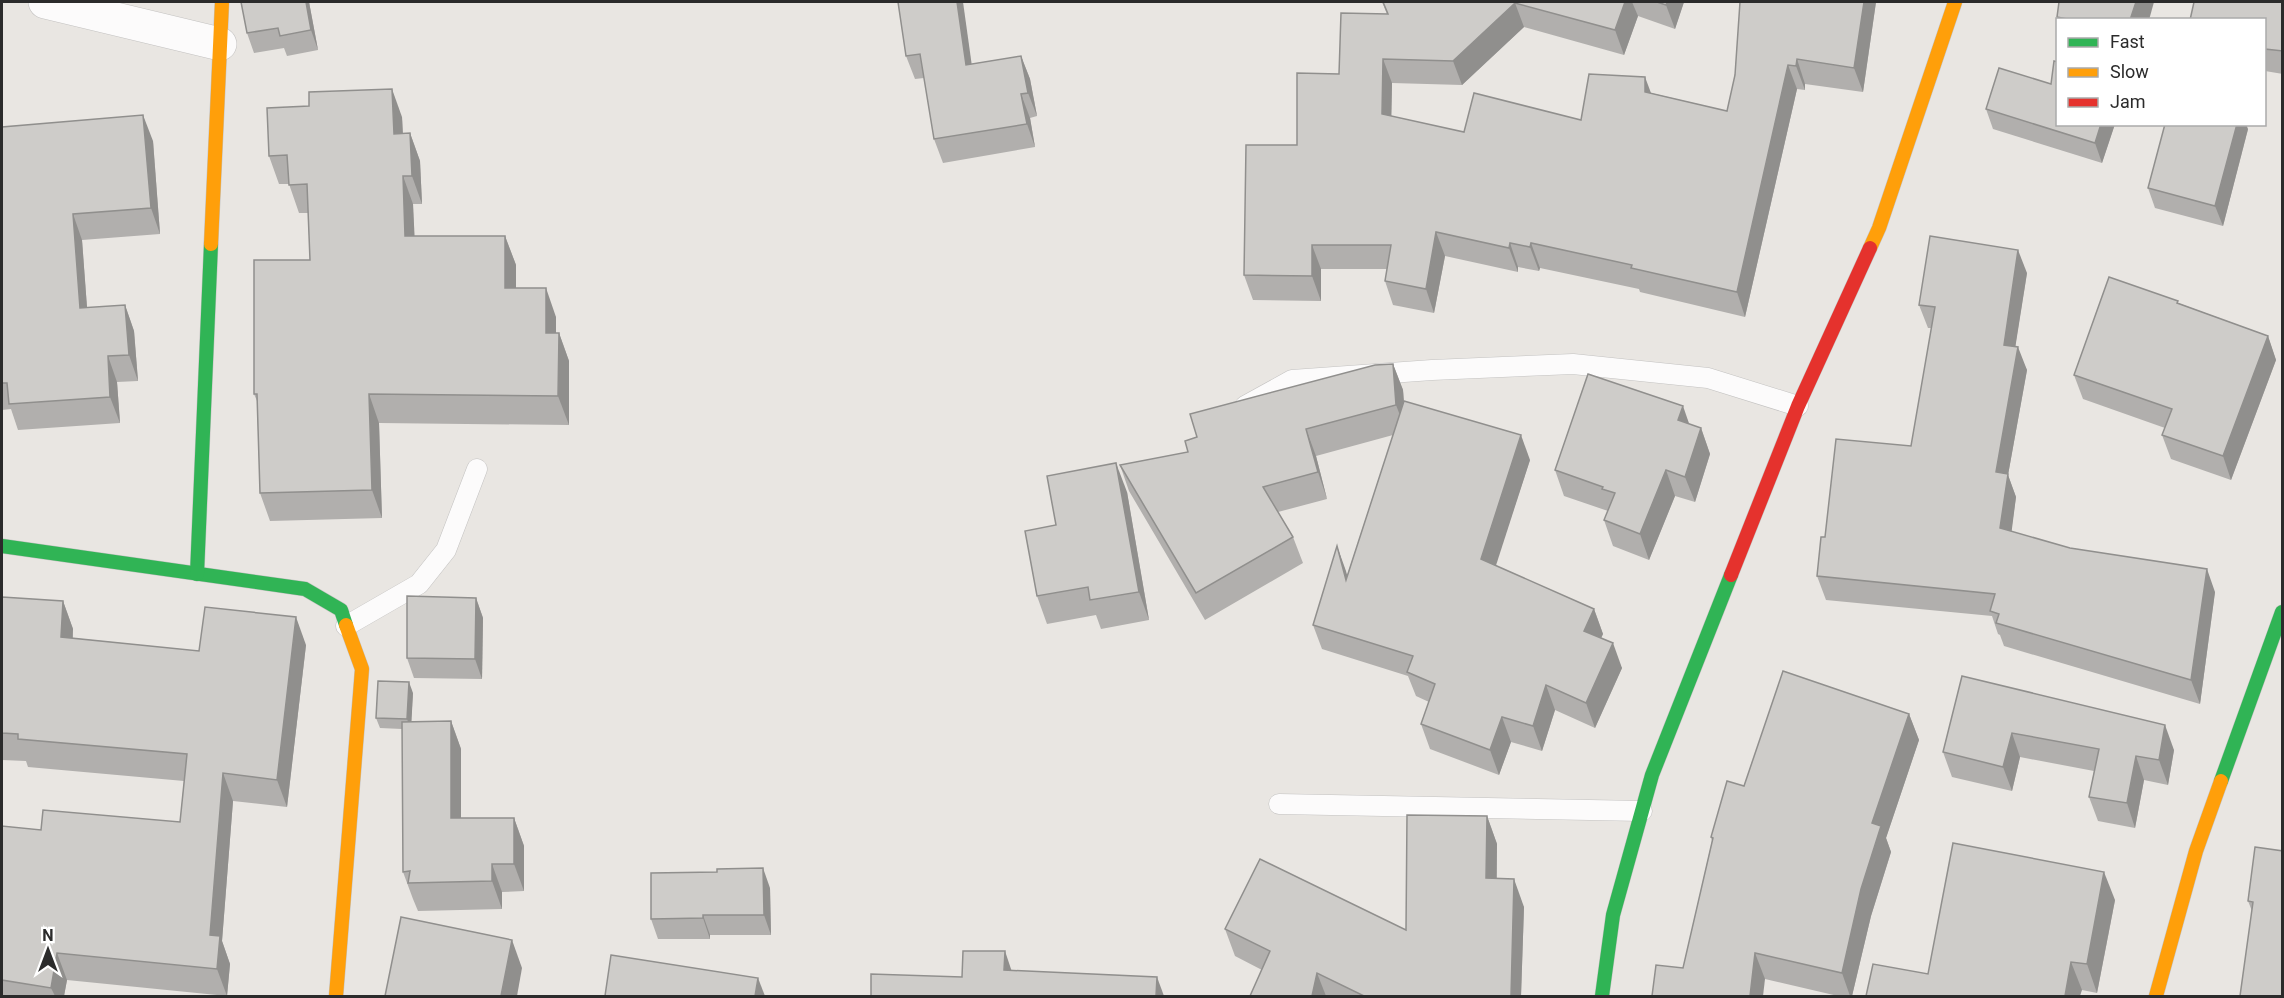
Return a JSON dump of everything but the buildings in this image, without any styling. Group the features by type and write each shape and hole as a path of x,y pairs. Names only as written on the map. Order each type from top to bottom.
{"street":[{"path":"45,2 220,44"},
{"path":"197,574 222,2"},
{"path":"1602,996 1613,915 1652,775 1798,406 1879,228 1954,2"},
{"path":"2,546 305,589 341,610 362,669 336,996"},
{"path":"2156,996 2196,851 2283,612"}],"lane":[{"path":"1241,408 1292,380 1432,370 1573,364 1708,378 1798,406"},
{"path":"346,626 419,584 446,550 477,469"},
{"path":"1280,804 1642,811"}],"traffic: fast":[{"path":"197,574 211,244"},
{"path":"2,546 305,589 341,610 346,625"},
{"path":"1602,996 1613,915 1652,775 1731,575"},
{"path":"2221,781 2282,612"}],"traffic: slow":[{"path":"211,244 222,2"},
{"path":"1870,248 1879,228 1955,2"},
{"path":"336,996 362,669 346,625"},
{"path":"2156,996 2196,851 2221,781"}],"traffic: jam":[{"path":"1731,575 1798,406 1870,248"}]}
